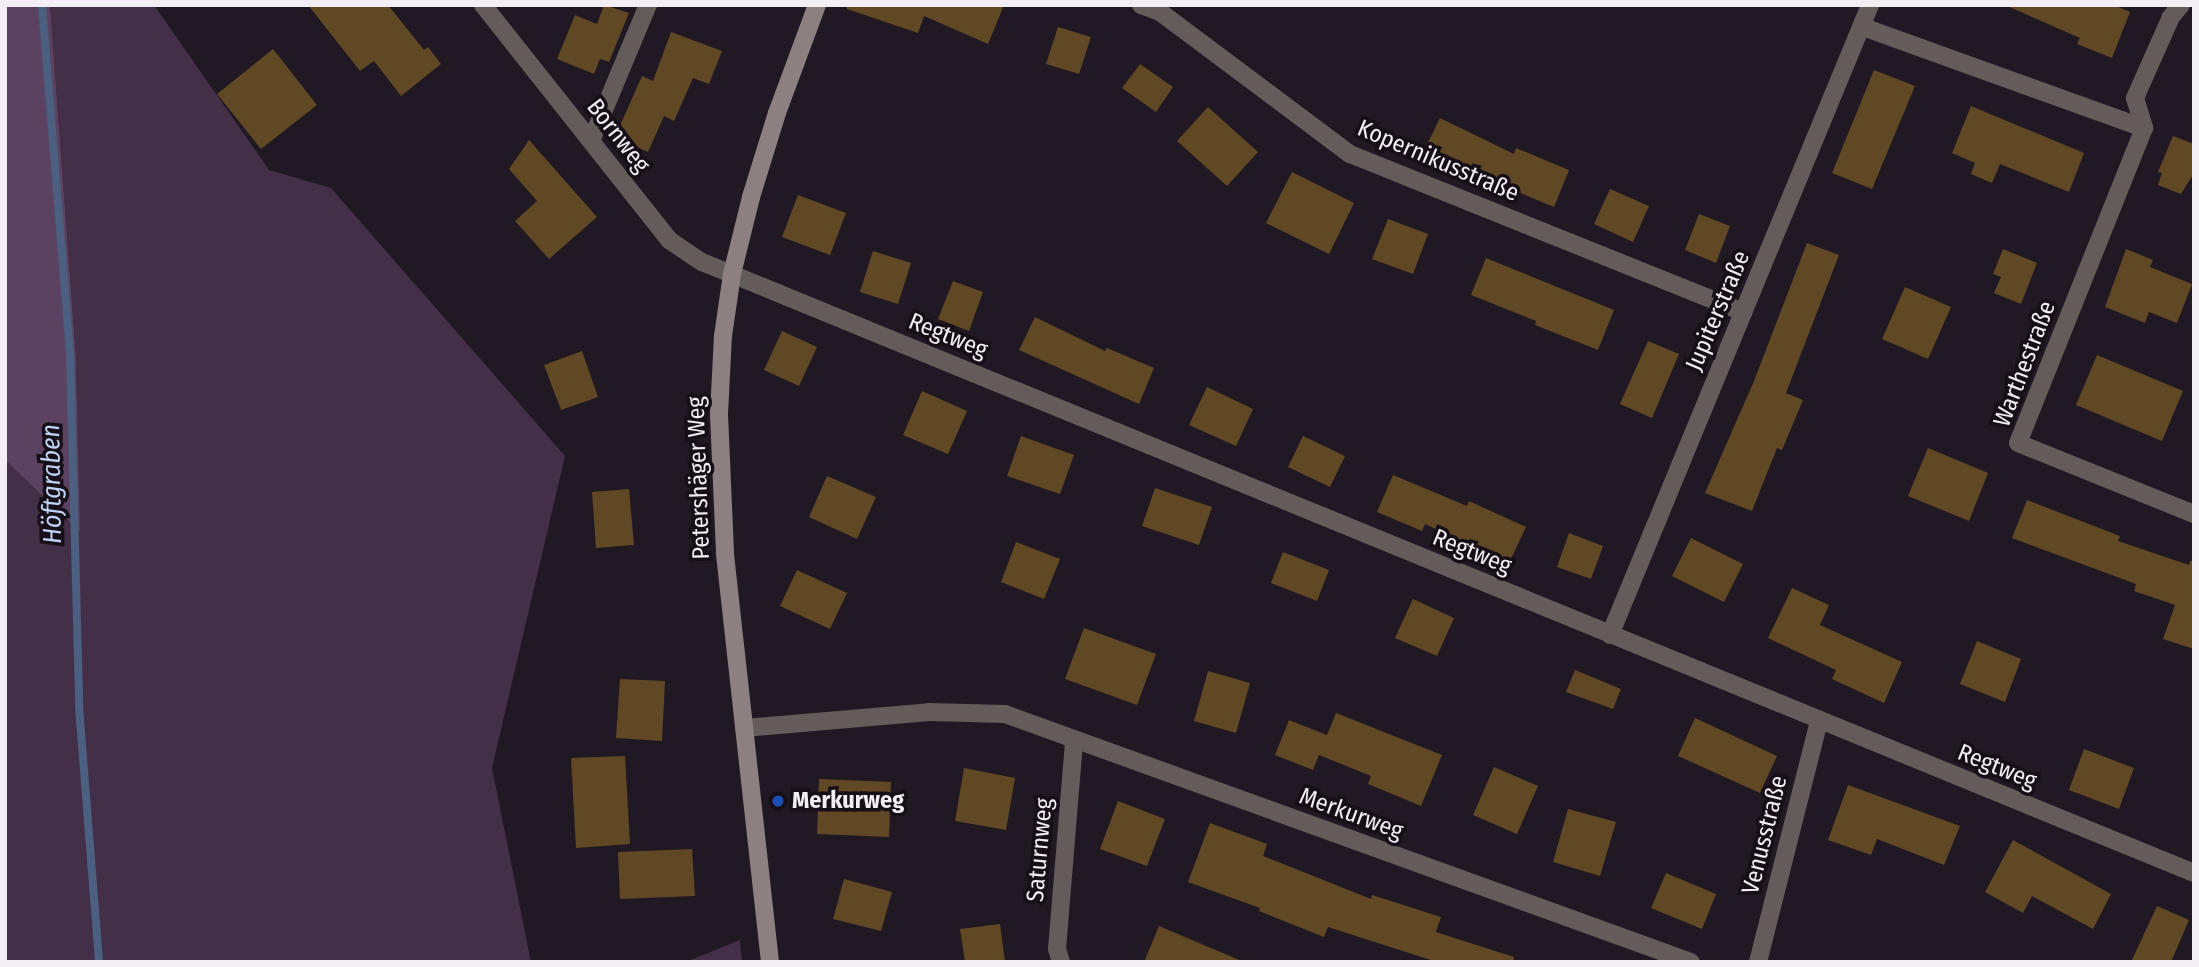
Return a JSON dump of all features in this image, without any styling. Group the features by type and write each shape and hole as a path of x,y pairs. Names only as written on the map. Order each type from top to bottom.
{"street":[{"name":"Bornweg","path":"483,5 669,240 702,262 732,274"},
{"path":"591,141 648,5"},
{"name":"Petershäger Weg","path":"770,962 726,552 719,414 723,336 732,274 751,197 777,113 817,5"},
{"name":"Kopernikusstraße","path":"1141,5 1169,8 1350,154 1744,312"},
{"name":"Jupiterstraße","path":"1610,635 1870,5"},
{"path":"2144,128 2135,97 2171,17 2181,5"},
{"path":"1863,27 2144,128"},
{"name":"Warthestraße","path":"2144,128 2018,443 2194,514"},
{"name":"Regtweg","path":"732,274 2194,873"},
{"name":"Merkurweg","path":"744,728 929,712 1004,714 1691,962"},
{"name":"Venusstraße","path":"1758,962 1819,721"},
{"name":"Saturnweg","path":"1061,962 1057,949 1073,741"}],"shaded area":[{"path":"5,5 50,5 76,357 80,532 5,460"},
{"path":"50,5 154,5 269,170 331,188 565,456 492,768 531,962 5,962 5,460 79,531 76,357"},
{"path":"740,940 742,962 686,962"}],"building":[{"path":"308,5 388,5 424,50 428,47 441,64 401,96 374,61 360,71"},
{"path":"604,5 629,13 609,62 600,59 594,74 557,59 575,15 597,24"},
{"path":"847,5 1004,5 988,44 924,16 918,33 847,9"},
{"path":"2005,5 2114,5 2130,12 2112,58 2077,44 2080,38"},
{"path":"1058,27 1091,37 1079,74 1046,64"},
{"path":"671,32 722,51 709,84 693,78 674,121 664,116 648,152 615,137 642,76 653,81"},
{"path":"273,49 317,105 261,149 217,94"},
{"path":"1140,64 1173,87 1156,112 1122,88"},
{"path":"1874,70 1915,86 1872,189 1832,173"},
{"path":"1971,106 2084,153 2069,192 2000,164 1992,183 1971,174 1975,163 1952,153"},
{"path":"1208,107 1258,152 1227,186 1177,141"},
{"path":"1440,118 1514,154 1516,148 1569,170 1554,207 1465,170 1464,173 1423,153"},
{"path":"2173,136 2194,144 2194,173 2181,194 2158,185 2162,173 2158,172"},
{"path":"529,140 597,217 549,259 515,221 537,201 509,169"},
{"path":"1292,172 1354,203 1329,254 1266,223"},
{"path":"1610,189 1649,206 1633,242 1594,224"},
{"path":"798,195 846,213 830,255 782,237"},
{"path":"1699,214 1730,226 1716,263 1685,250"},
{"path":"1388,219 1428,234 1413,274 1372,259"},
{"path":"1807,243 1839,255 1786,393 1803,400 1782,450 1777,448 1752,511 1705,493 1754,381"},
{"path":"2003,249 2037,263 2021,304 1994,293 2001,277 1993,274"},
{"path":"2126,249 2153,260 2150,267 2192,284 2177,323 2149,312 2145,323 2105,307"},
{"path":"873,251 911,263 898,304 860,292"},
{"path":"1486,258 1614,310 1598,350 1471,295"},
{"path":"953,281 983,292 969,331 938,319"},
{"path":"1905,287 1951,307 1928,359 1882,339"},
{"path":"1035,317 1105,351 1107,348 1154,368 1139,404 1019,350"},
{"path":"782,331 817,347 799,386 764,370"},
{"path":"1648,341 1679,354 1652,418 1620,404"},
{"path":"582,351 598,397 561,410 544,365"},
{"path":"2097,355 2183,391 2162,441 2076,405"},
{"path":"1207,387 1253,409 1236,446 1189,425"},
{"path":"922,391 967,411 948,454 903,435"},
{"path":"1021,436 1074,455 1060,494 1007,476"},
{"path":"1303,436 1345,456 1330,487 1288,467"},
{"path":"1928,448 1988,473 1969,521 1908,496"},
{"path":"1393,475 1467,506 1469,501 1526,527 1509,563 1425,524 1422,531 1377,512"},
{"path":"827,476 876,497 857,539 809,517"},
{"path":"1155,488 1212,507 1199,545 1142,526"},
{"path":"629,489 634,545 596,548 592,492"},
{"path":"2027,500 2120,536 2118,541 2189,565 2190,561 2194,561 2194,649 2163,639 2175,605 2134,591 2136,584 2012,538"},
{"path":"1569,533 1603,546 1591,579 1557,567"},
{"path":"1691,538 1743,564 1724,602 1672,576"},
{"path":"1016,542 1060,559 1044,599 1001,582"},
{"path":"1283,552 1329,570 1317,601 1271,583"},
{"path":"797,570 847,593 830,629 780,606"},
{"path":"1792,588 1829,605 1820,625 1902,662 1884,703 1832,679 1836,670 1768,638"},
{"path":"1413,599 1454,618 1437,656 1395,638"},
{"path":"1084,628 1156,654 1137,705 1065,679"},
{"path":"1977,641 2021,659 2005,702 1960,684"},
{"path":"1575,670 1621,689 1613,709 1566,692"},
{"path":"1208,671 1250,683 1236,733 1194,721"},
{"path":"620,679 665,681 662,741 616,738"},
{"path":"1336,713 1442,755 1421,806 1368,784 1371,776 1319,755 1313,770 1275,755 1289,720 1327,735"},
{"path":"1695,718 1777,756 1760,793 1678,756"},
{"path":"2084,749 2134,768 2119,809 2069,790"},
{"path":"625,756 630,844 576,848 571,758"},
{"path":"1494,767 1538,786 1517,834 1473,815"},
{"path":"964,768 1015,778 1006,830 955,821"},
{"path":"819,779 891,782 889,837 817,834"},
{"path":"1848,785 1960,826 1944,865 1877,839 1871,855 1828,840"},
{"path":"1118,801 1165,819 1147,866 1100,849"},
{"path":"1568,809 1616,822 1600,876 1553,862"},
{"path":"1210,823 1267,844 1263,856 1371,899 1372,895 1441,917 1436,932 1514,957 1513,962 1437,962 1328,927 1324,937 1259,911 1260,908 1188,882"},
{"path":"2013,840 2111,894 2093,929 2032,896 2023,913 1985,892"},
{"path":"692,849 695,896 620,899 618,852"},
{"path":"1666,873 1716,894 1702,929 1651,908"},
{"path":"844,879 892,892 881,931 833,919"},
{"path":"2157,906 2189,920 2171,962 2131,962"},
{"path":"1000,924 1005,962 965,962 960,929"},
{"path":"1159,926 1244,962 1144,962"}],"waterway":[{"name":"Höftgraben","path":"42,5 70,354 79,707 99,962"}],"place":[{"name":"Merkurweg","path":"778,801"}]}
